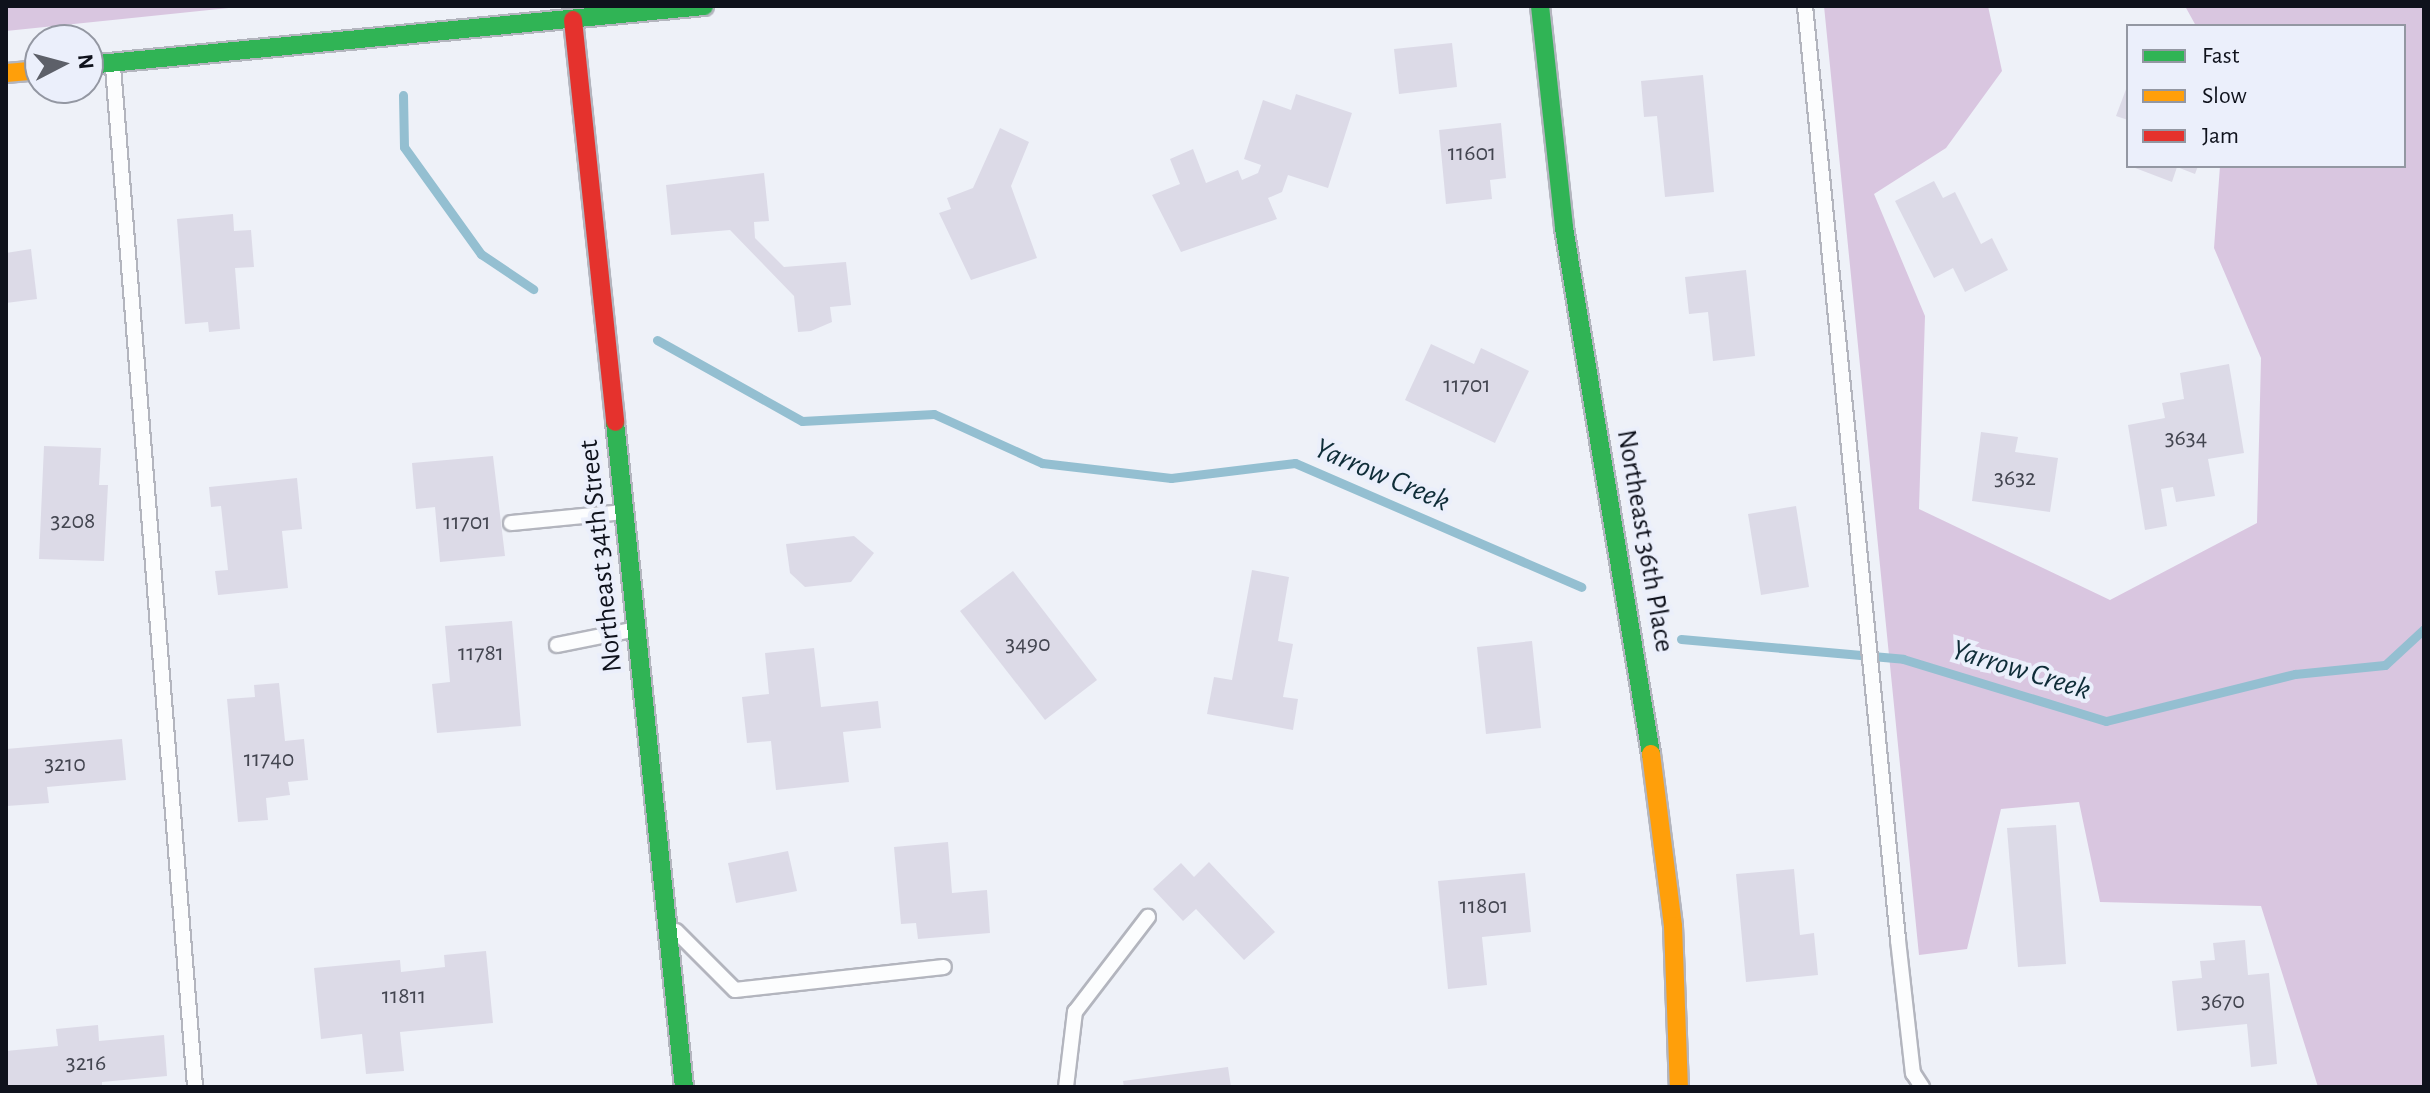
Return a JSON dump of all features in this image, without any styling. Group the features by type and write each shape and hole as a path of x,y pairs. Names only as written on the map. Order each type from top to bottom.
{"street":[{"path":"104,64 704,6"},
{"name":"Northeast 36th Place","path":"1540,6 1564,228 1644,701 1669,896 1679,1087"},
{"name":"Northeast 34th Street","path":"573,20 683,1087"}],"lane":[{"path":"1805,6 1899,955 1913,1073 1922,1087"},
{"path":"113,63 195,1087"},
{"path":"511,523 624,512"},
{"path":"557,645 636,629"},
{"path":"1066,1087 1075,1012 1148,917"},
{"path":"667,922 735,990 944,967"}],"shaded area":[{"path":"6,6 248,6 74,24 24,24 24,29 6,31"},
{"path":"1824,6 1988,6 2002,71 1946,148 1874,194 1925,316 1919,509 2110,600 2257,523 2261,358 2214,248 2220,168 2406,168 2406,24 2195,24 2185,6 2424,6 2424,1087 2318,1087 2261,906 2100,902 2079,802 2001,809 1967,949 1919,955"}],"building":[{"path":"1452,43 1457,87 1399,94 1394,49"},
{"path":"1703,75 1714,192 1665,197 1657,116 1644,117 1641,81"},
{"path":"2126,89 2126,119 2116,116"},
{"path":"1296,94 1352,113 1328,188 1288,175 1282,192 1268,198 1277,219 1181,252 1152,195 1180,184 1170,159 1193,149 1206,183 1238,170 1242,180 1258,173 1261,165 1244,159 1263,100 1291,110"},
{"path":"1501,123 1506,178 1490,180 1492,199 1446,204 1439,130"},
{"path":"1000,128 1029,142 1011,186 1037,258 971,280 939,213 951,209 947,198 973,188"},
{"path":"2135,168 2177,168 2172,182"},
{"path":"2180,168 2197,168 2195,174"},
{"path":"764,173 769,221 754,222 755,238 784,267 846,262 851,305 830,307 832,322 811,331 798,332 794,296 730,230 671,235 666,185"},
{"path":"1934,181 1943,198 1955,192 1981,244 1992,238 2008,270 1965,292 1953,268 1934,278 1895,201"},
{"path":"233,214 234,231 251,230 254,267 235,268 240,329 209,332 208,322 185,324 177,219"},
{"path":"31,249 37,299 6,303 6,253"},
{"path":"1746,270 1755,356 1713,361 1708,312 1689,314 1685,277"},
{"path":"1431,344 1474,364 1481,348 1529,371 1495,443 1405,400"},
{"path":"2229,364 2244,453 2208,459 2215,496 2176,502 2173,487 2161,489 2167,526 2145,530 2128,425 2165,418 2162,403 2184,399 2180,373"},
{"path":"1981,432 2018,437 2015,452 2058,458 2050,512 1972,501"},
{"path":"44,446 101,448 99,485 108,485 104,561 39,559"},
{"path":"493,456 505,556 440,562 435,507 416,509 412,463"},
{"path":"297,478 302,529 282,531 288,588 218,595 215,571 228,570 221,506 211,507 209,487"},
{"path":"1796,506 1809,587 1761,595 1748,514"},
{"path":"854,536 874,553 851,582 805,587 790,573 786,544"},
{"path":"1252,570 1289,577 1278,641 1293,644 1283,697 1298,699 1293,730 1207,714 1214,677 1232,680"},
{"path":"1013,571 1097,680 1045,720 960,611"},
{"path":"512,621 521,726 437,733 432,684 450,682 445,626"},
{"path":"1532,641 1541,728 1486,734 1477,647"},
{"path":"814,648 821,707 878,701 881,728 843,732 849,782 776,790 771,741 747,743 742,697 769,694 765,653"},
{"path":"279,683 285,741 304,739 308,780 288,782 290,795 266,798 268,820 238,822 227,699 255,697 254,685"},
{"path":"122,739 126,780 47,787 49,803 7,806 6,749"},
{"path":"2056,825 2066,964 2018,967 2007,828"},
{"path":"948,842 952,893 987,890 990,933 918,939 916,923 901,924 894,847"},
{"path":"788,851 797,891 736,903 728,863"},
{"path":"1209,862 1275,932 1244,960 1196,909 1183,921 1153,889 1181,863 1194,877"},
{"path":"1794,869 1800,935 1814,933 1818,975 1746,982 1736,874"},
{"path":"1525,873 1531,932 1482,937 1487,985 1448,989 1438,881"},
{"path":"2245,940 2248,975 2269,973 2277,1064 2251,1067 2247,1024 2177,1031 2172,981 2202,978 2200,961 2215,960 2213,943"},
{"path":"486,951 493,1023 400,1032 404,1071 366,1074 362,1034 321,1039 314,968 400,960 401,972 445,967 444,955"},
{"path":"98,1025 99,1041 164,1035 167,1076 102,1082 102,1087 6,1087 6,1051 58,1046 56,1029"},
{"path":"1228,1067 1231,1087 1124,1087 1123,1081"}],"waterway":[{"name":"Yarrow Creek","path":"403,95 404,147 481,254 533,289"},
{"name":"Yarrow Creek","path":"657,340 802,421 934,414 1042,463 1171,478 1295,463 1581,587"},
{"name":"Yarrow Creek","path":"1681,639 1903,659 2106,721 2295,674 2385,665 2424,629"}],"traffic: fast":[{"path":"104,63 704,6"},
{"path":"1540,6 1564,228 1651,754"},
{"path":"615,422 684,1087"}],"traffic: slow":[{"path":"6,73 24,71"},
{"path":"1651,754 1673,926 1679,1087"}],"traffic: jam":[{"path":"573,20 615,422"}]}
